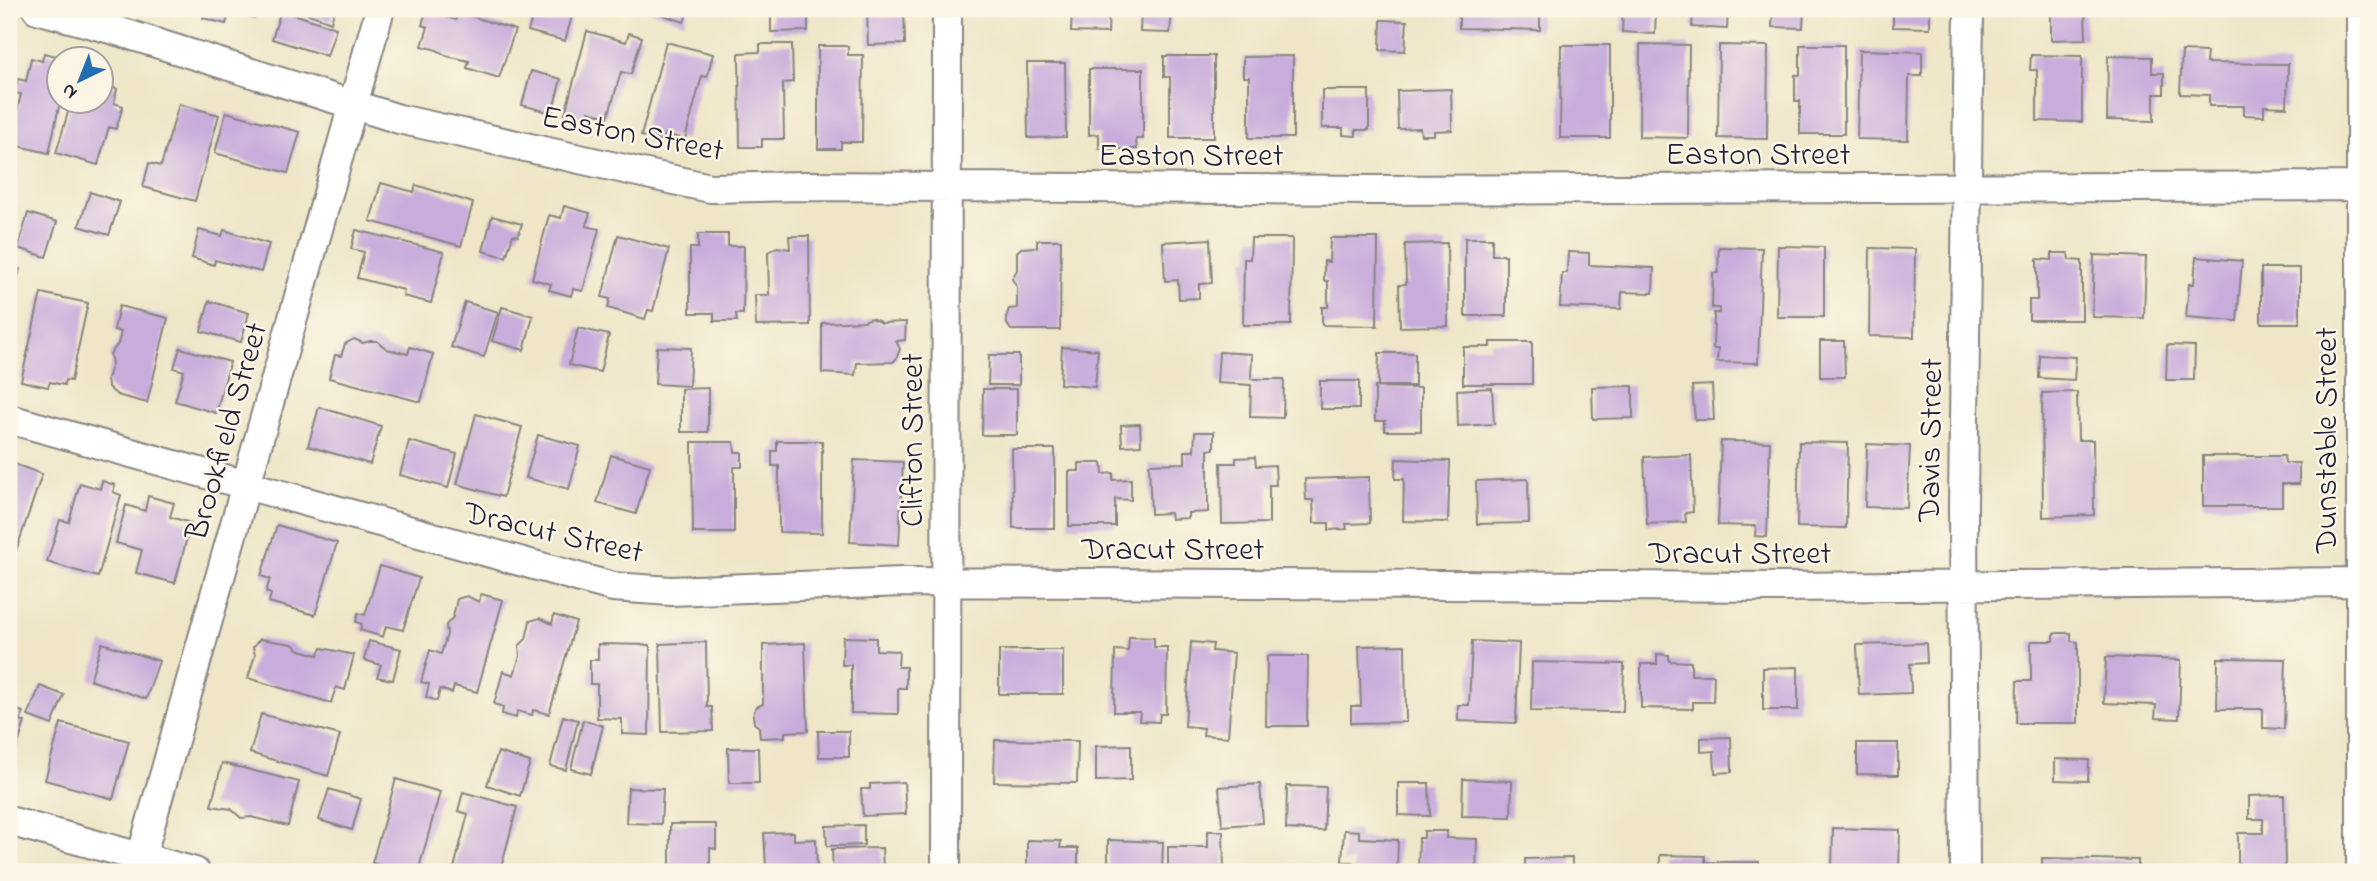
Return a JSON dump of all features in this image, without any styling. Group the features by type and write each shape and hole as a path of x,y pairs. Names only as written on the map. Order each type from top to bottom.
{"street":[{"name":"Easton Street","path":"37,9 111,29 399,119 710,188 1388,190 2365,186"},
{"name":"Brookfield Street","path":"139,865 380,9"},
{"name":"Clifton Street","path":"946,872 947,9"},
{"name":"Davis Street","path":"1965,872 1963,586 1969,9"},
{"name":"Dunstable Street","path":"2361,9 2365,186 2360,582 2361,872"},
{"name":"Dracut Street","path":"9,419 613,587 671,591 903,582 1779,587 2360,582"},
{"path":"9,821 139,865 195,872"}],"building":[{"path":"206,9 257,9 254,18 230,11 226,24 203,18"},
{"path":"295,9 335,9 331,22"},
{"path":"489,9 516,9 513,17"},
{"path":"535,9 574,9 565,41 528,31"},
{"path":"645,9 689,9 684,22"},
{"path":"771,9 808,9 808,31 771,32"},
{"path":"867,9 904,9 905,44 868,45"},
{"path":"1072,9 1109,9 1108,33 1071,32"},
{"path":"1141,9 1172,9 1170,33 1140,32"},
{"path":"1459,9 1540,9 1540,30 1459,28"},
{"path":"1623,9 1656,9 1655,34 1622,32"},
{"path":"1693,9 1728,9 1727,29 1692,27"},
{"path":"1773,9 1804,9 1803,28 1772,27"},
{"path":"1893,9 1930,9 1930,28 1893,27"},
{"path":"2051,9 2085,9 2086,39 2051,40"},
{"path":"281,10 336,28 327,56 272,39"},
{"path":"426,11 456,20 458,12 515,30 499,78 467,68 469,61 422,46 428,27 422,25"},
{"path":"1381,20 1407,21 1405,51 1380,50"},
{"path":"587,31 626,42 629,33 642,37 631,74 621,72 608,117 589,111 587,119 565,114"},
{"path":"666,42 713,54 707,77 702,76 685,139 665,134 663,141 641,136"},
{"path":"760,44 792,44 793,82 783,83 784,139 762,139 762,147 740,147 739,53 760,52"},
{"path":"1640,44 1689,45 1688,138 1639,137"},
{"path":"1561,45 1610,45 1610,138 1560,138"},
{"path":"1719,45 1768,46 1767,139 1718,138"},
{"path":"1800,45 1844,45 1844,134 1800,134 1800,101 1795,101 1795,75 1800,75"},
{"path":"818,46 848,46 848,55 863,55 862,142 841,142 841,149 818,149"},
{"path":"1859,50 1922,52 1922,76 1909,76 1908,140 1857,139"},
{"path":"2182,51 2207,52 2206,63 2288,64 2287,107 2264,106 2264,116 2244,115 2244,106 2209,106 2209,95 2180,94"},
{"path":"46,54 46,116 57,116 49,153 9,144 9,118 15,119 21,94 14,93 18,79 26,81 31,58 42,61"},
{"path":"2031,55 2082,56 2082,122 2037,121 2037,70 2030,70"},
{"path":"1164,56 1214,56 1214,138 1170,138 1170,77 1164,77"},
{"path":"1293,56 1293,138 1249,138 1249,77 1243,77 1243,57"},
{"path":"2108,56 2152,57 2152,73 2164,73 2164,94 2154,94 2154,121 2107,120"},
{"path":"1027,63 1065,63 1066,137 1028,138"},
{"path":"1089,69 1143,69 1143,139 1136,139 1137,149 1099,149 1099,134 1089,135"},
{"path":"531,71 561,79 552,113 522,105"},
{"path":"1451,89 1452,130 1421,135 1420,128 1398,129 1397,91"},
{"path":"1322,90 1369,90 1369,130 1356,130 1356,136 1343,135 1343,128 1322,128"},
{"path":"116,104 123,106 116,129 109,127 98,165 56,153 67,116 116,116"},
{"path":"179,104 219,115 195,201 143,187 149,163 161,166"},
{"path":"226,112 300,132 288,173 215,153"},
{"path":"381,183 414,192 416,185 473,203 461,246 370,221"},
{"path":"90,192 120,202 109,235 79,226"},
{"path":"564,206 590,213 586,226 599,229 583,291 573,289 571,296 549,290 551,284 532,279 549,215 561,218"},
{"path":"28,213 57,222 46,257 18,248"},
{"path":"492,216 522,224 518,236 513,235 506,257 483,251"},
{"path":"199,230 222,236 224,230 269,244 261,272 215,260 214,265 192,258"},
{"path":"356,230 444,252 431,303 403,296 404,290 357,278 364,252 351,249"},
{"path":"698,234 728,234 728,246 744,246 743,314 736,314 737,321 714,321 714,313 690,313 690,248 698,248"},
{"path":"618,235 669,249 653,311 648,310 645,319 608,308 610,299 602,297"},
{"path":"789,236 809,236 810,325 756,326 755,295 769,295 768,252 777,247 790,249"},
{"path":"1251,238 1292,238 1291,325 1243,325 1244,259 1250,259"},
{"path":"1330,238 1378,238 1377,326 1322,325 1322,307 1328,307 1328,281 1324,281 1324,261 1329,262"},
{"path":"1465,238 1492,238 1492,255 1506,255 1506,316 1465,316"},
{"path":"1210,239 1212,283 1199,284 1199,298 1179,299 1178,280 1165,281 1163,242"},
{"path":"1037,240 1061,240 1060,330 1011,330 1006,317 1009,309 1017,308 1017,287 1012,279 1017,270 1017,252 1021,248 1037,247"},
{"path":"1447,243 1448,326 1400,327 1399,285 1406,284 1405,244"},
{"path":"1778,246 1824,247 1824,317 1777,317"},
{"path":"1719,247 1762,248 1758,363 1717,362 1718,349 1713,349 1714,313 1719,313 1719,308 1712,308 1713,273 1718,273"},
{"path":"1870,248 1915,249 1914,337 1869,336"},
{"path":"1568,252 1589,253 1589,265 1654,268 1653,293 1622,292 1621,309 1560,307 1562,273 1567,273"},
{"path":"2052,253 2068,253 2069,260 2082,261 2082,320 2029,320 2029,300 2037,300 2037,259 2052,260"},
{"path":"2094,255 2146,257 2144,318 2092,317"},
{"path":"2196,257 2242,261 2237,321 2186,317 2189,284 2194,284"},
{"path":"9,266 20,269 10,310 9,310"},
{"path":"2261,268 2300,268 2300,323 2261,323"},
{"path":"41,293 88,303 71,381 65,380 64,385 50,382 48,387 21,381"},
{"path":"209,301 249,313 241,342 201,331"},
{"path":"465,302 498,312 484,357 451,347"},
{"path":"119,306 168,318 147,403 117,395 108,387 107,378 112,364 110,354 118,344 121,332 114,330"},
{"path":"502,307 533,316 524,350 492,341"},
{"path":"871,318 882,323 906,322 905,340 896,341 900,349 896,359 893,362 857,363 855,375 822,373 822,323 864,321"},
{"path":"578,328 609,335 600,372 569,365"},
{"path":"354,339 363,343 377,341 387,349 408,354 410,347 433,354 421,402 329,378 335,355 341,356 345,344"},
{"path":"1820,341 1844,341 1845,377 1820,377"},
{"path":"1490,342 1532,342 1532,384 1463,384 1463,347 1490,347"},
{"path":"2167,345 2195,346 2194,380 2166,380"},
{"path":"657,347 691,348 689,386 655,384"},
{"path":"1062,347 1098,350 1095,387 1060,384"},
{"path":"180,348 230,362 216,413 175,401 184,371 174,368"},
{"path":"1219,352 1252,354 1251,379 1284,379 1283,418 1250,417 1251,385 1217,383"},
{"path":"1379,353 1415,353 1415,386 1378,386"},
{"path":"989,355 1019,355 1019,385 988,385"},
{"path":"2040,355 2076,357 2074,380 2039,378"},
{"path":"1320,381 1359,381 1359,409 1320,409"},
{"path":"1712,385 1714,420 1695,420 1692,386"},
{"path":"1633,386 1633,418 1593,419 1592,387"},
{"path":"1375,387 1421,388 1421,431 1385,431 1385,421 1375,421"},
{"path":"708,388 708,432 681,432 681,389"},
{"path":"1492,388 1494,424 1458,426 1457,390"},
{"path":"983,389 1017,389 1017,435 982,435"},
{"path":"2077,392 2078,440 2093,440 2094,515 2043,517 2042,393"},
{"path":"319,407 381,426 370,464 308,446"},
{"path":"476,414 522,427 503,497 457,484"},
{"path":"1140,424 1141,445 1122,446 1121,425"},
{"path":"1195,432 1214,432 1214,449 1208,450 1208,512 1188,513 1188,518 1171,519 1170,513 1151,514 1149,464 1185,463 1185,451 1194,451"},
{"path":"538,435 580,446 569,489 526,478"},
{"path":"409,441 457,454 448,488 400,475"},
{"path":"777,441 822,441 822,533 779,532 779,466 772,466 772,451 777,451"},
{"path":"1721,441 1770,442 1767,537 1755,536 1756,526 1718,525"},
{"path":"692,442 734,442 735,452 742,452 742,467 734,467 734,533 693,533"},
{"path":"1799,442 1848,443 1846,528 1797,527"},
{"path":"1867,444 1910,446 1907,508 1865,507"},
{"path":"1012,449 1055,449 1055,528 1013,528"},
{"path":"611,455 650,466 636,514 597,503"},
{"path":"1691,455 1693,512 1685,513 1686,522 1647,524 1644,457"},
{"path":"2203,456 2284,456 2285,463 2299,463 2299,484 2282,484 2282,506 2203,506"},
{"path":"1255,457 1256,466 1275,465 1276,485 1269,485 1269,523 1222,524 1221,463 1236,463 1236,458"},
{"path":"1396,459 1450,461 1448,522 1403,521 1404,479 1395,479"},
{"path":"854,460 903,462 899,545 850,542"},
{"path":"9,462 42,474 16,551 9,549"},
{"path":"1079,463 1102,463 1103,474 1113,473 1113,480 1131,479 1131,500 1115,499 1115,526 1069,526 1069,471 1079,471"},
{"path":"1369,477 1370,523 1346,524 1347,529 1329,530 1329,523 1314,523 1313,500 1306,500 1305,479"},
{"path":"1528,479 1529,523 1477,524 1476,481"},
{"path":"102,481 115,485 113,492 121,495 98,577 47,562 60,520 69,522 80,483 100,489"},
{"path":"148,496 174,503 170,517 191,523 175,583 136,573 142,550 116,543 126,505 145,511"},
{"path":"277,525 337,543 315,615 269,602 271,594 266,592 270,579 261,576"},
{"path":"380,566 419,578 403,630 386,626 383,637 360,630 362,624 356,622 358,613 365,615"},
{"path":"481,594 503,600 477,692 454,686 452,693 440,689 437,701 426,697 429,684 421,682 430,650 441,654 447,634 446,625 453,617 457,599 467,596 479,602"},
{"path":"554,615 576,622 549,714 533,710 532,715 517,711 516,718 502,714 503,707 494,704 503,671 514,675 520,656 519,646 526,639 530,621 540,618 552,624"},
{"path":"2054,633 2071,633 2071,641 2078,642 2078,723 2016,723 2017,681 2031,681 2031,641 2054,641"},
{"path":"843,637 876,638 876,650 899,651 898,667 906,667 906,688 898,688 898,714 851,713 851,665 842,665"},
{"path":"1129,637 1154,638 1154,647 1167,647 1166,714 1160,714 1159,722 1139,721 1140,712 1114,712 1115,650 1128,651"},
{"path":"260,639 292,644 300,650 318,655 322,648 354,655 345,690 336,687 331,703 248,678 255,655 253,647"},
{"path":"369,641 401,649 393,680 377,677 381,665 364,660"},
{"path":"1472,641 1519,643 1516,723 1458,721 1458,705 1469,705"},
{"path":"706,642 707,707 712,707 713,731 662,732 660,644"},
{"path":"1191,642 1213,644 1212,651 1234,653 1228,737 1203,735 1204,728 1185,726"},
{"path":"102,643 159,661 146,699 90,680"},
{"path":"805,643 808,731 785,732 785,737 760,738 759,727 754,723 753,715 756,707 763,704 763,645"},
{"path":"1926,643 1927,663 1910,664 1911,693 1859,695 1857,645"},
{"path":"598,644 650,645 649,735 622,734 622,719 597,718 597,684 590,684 590,660 598,660"},
{"path":"1405,645 1406,722 1351,723 1351,706 1361,706 1359,646"},
{"path":"999,650 1063,650 1063,694 999,694"},
{"path":"1657,654 1669,655 1669,661 1691,662 1691,675 1714,675 1713,702 1693,702 1693,709 1641,708 1641,664 1657,664"},
{"path":"1267,656 1308,656 1307,726 1266,726"},
{"path":"2106,657 2181,660 2179,719 2155,718 2156,705 2104,703"},
{"path":"2218,658 2286,659 2284,729 2263,728 2263,709 2217,709"},
{"path":"1532,662 1624,664 1623,712 1531,711"},
{"path":"1798,667 1798,710 1763,710 1763,668"},
{"path":"40,686 64,695 52,725 28,716"},
{"path":"9,707 23,712 20,721 25,722 9,772"},
{"path":"261,714 340,735 328,776 250,753"},
{"path":"563,716 578,720 566,770 550,766"},
{"path":"583,720 603,726 591,774 571,769"},
{"path":"61,723 129,741 113,799 45,780"},
{"path":"818,731 849,731 849,757 819,757"},
{"path":"1731,737 1732,772 1715,773 1714,751 1701,752 1701,738"},
{"path":"995,740 1078,741 1077,783 994,782"},
{"path":"1857,743 1898,743 1898,775 1857,774"},
{"path":"1131,745 1131,780 1096,781 1096,746"},
{"path":"728,748 758,748 759,783 729,783"},
{"path":"498,752 530,762 520,796 487,785"},
{"path":"2055,759 2089,760 2088,781 2055,780"},
{"path":"222,763 299,782 288,826 251,817 241,818 231,809 211,806"},
{"path":"396,779 440,792 418,872 406,872 372,863"},
{"path":"1463,779 1512,781 1511,817 1462,816"},
{"path":"904,782 906,814 863,816 861,789 870,789 870,784"},
{"path":"1398,783 1429,783 1430,816 1398,815"},
{"path":"1260,784 1263,823 1222,826 1219,787"},
{"path":"1287,786 1326,787 1324,831 1286,829"},
{"path":"628,788 663,789 661,824 626,823"},
{"path":"329,789 361,799 352,830 319,820"},
{"path":"463,792 517,807 500,872 453,872 468,814 458,811"},
{"path":"2284,795 2285,872 2238,872 2238,833 2263,833 2263,819 2249,819 2249,796"},
{"path":"670,824 716,824 716,849 710,848 710,872 670,872"},
{"path":"864,825 864,845 827,846 826,826"},
{"path":"1833,828 1900,830 1899,872 1809,872 1809,869 1832,869"},
{"path":"1344,830 1359,831 1359,838 1398,840 1397,872 1353,872 1353,862 1342,862"},
{"path":"1208,831 1223,831 1224,872 1168,872 1168,847 1208,847"},
{"path":"1424,831 1447,831 1446,838 1477,839 1476,872 1418,872 1419,838 1424,838"},
{"path":"794,832 794,840 816,839 817,872 777,872 777,867 766,867 764,833"},
{"path":"1027,840 1061,841 1060,848 1078,848 1078,872 1027,872"},
{"path":"1108,840 1163,842 1162,872 1108,871"},
{"path":"882,848 883,870 833,872 832,849"},
{"path":"1660,855 1705,856 1705,862 1759,862 1758,872 1660,872"},
{"path":"1572,858 1572,872 1525,872 1525,859"},
{"path":"2042,858 2138,860 2138,872 2042,872"}]}
